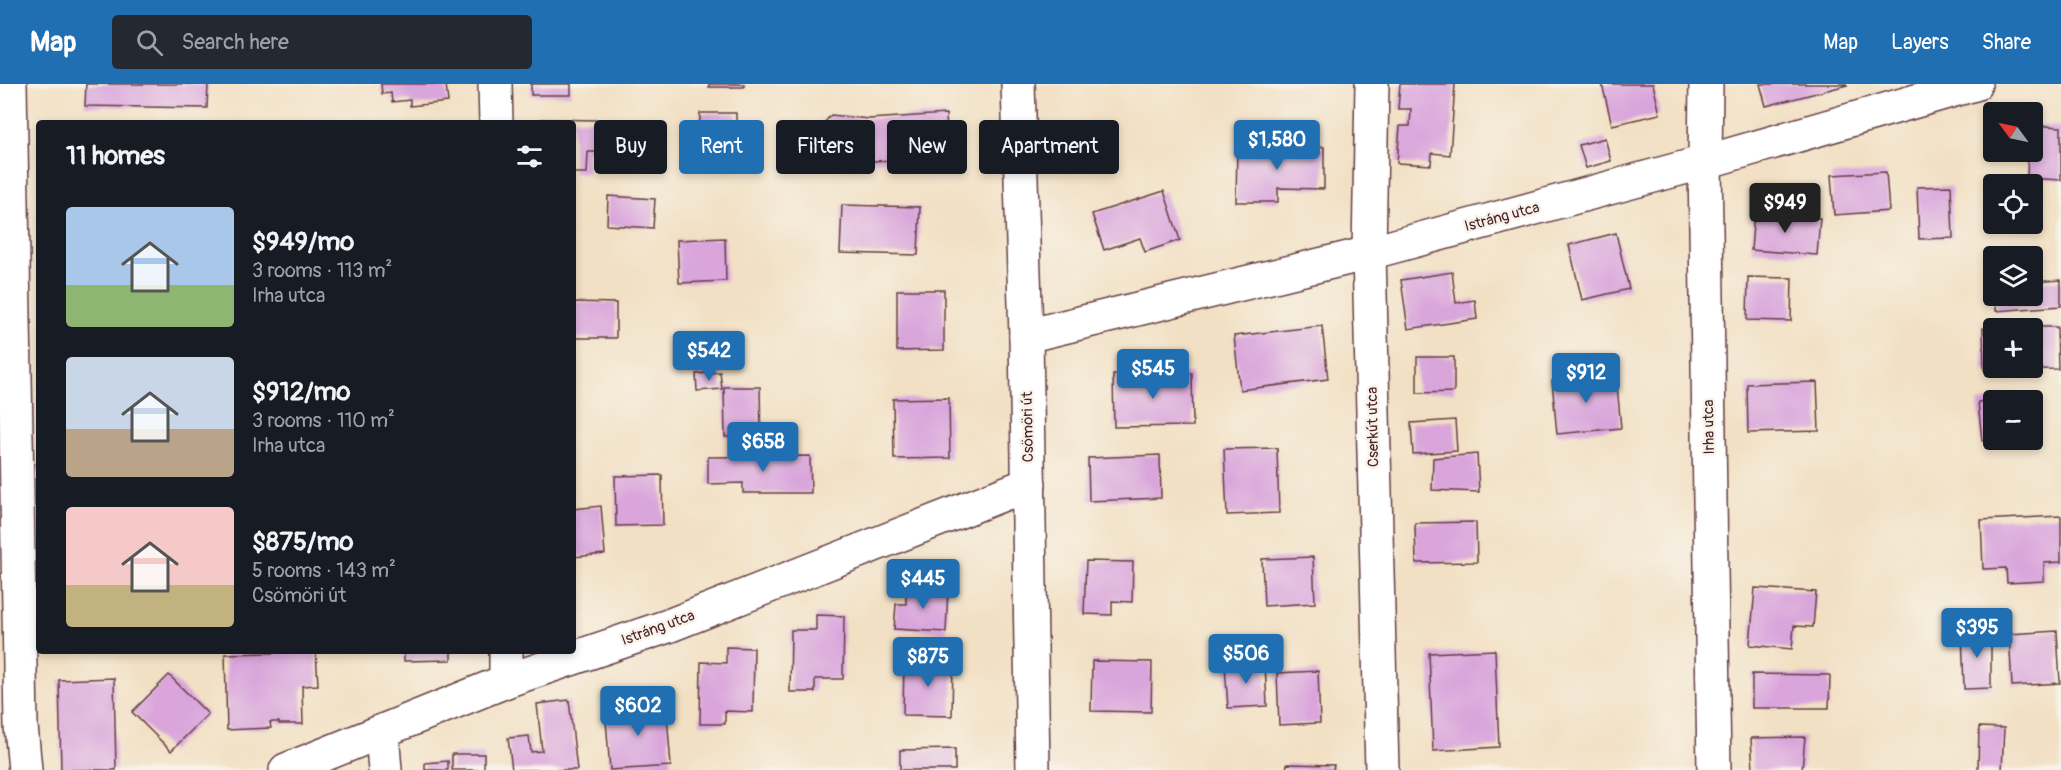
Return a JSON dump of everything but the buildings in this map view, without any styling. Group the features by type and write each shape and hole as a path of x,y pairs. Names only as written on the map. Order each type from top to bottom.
{"street":[{"path":"10,84 21,726 25,770"},
{"path":"495,84 496,120"},
{"name":"Csömöri út","path":"1018,84 1026,336 1034,770"},
{"name":"Cserkút utca","path":"1372,84 1369,253 1382,770"},
{"name":"Irha utca","path":"1706,84 1705,162 1714,770"},
{"name":"Istráng utca","path":"1026,336 1369,253 1705,162 1976,84"},
{"name":"Istráng utca","path":"576,649 668,626 1029,484"},
{"name":"Istráng utca","path":"286,770 382,733 506,666 555,654"},
{"path":"382,733 385,770"}]}
